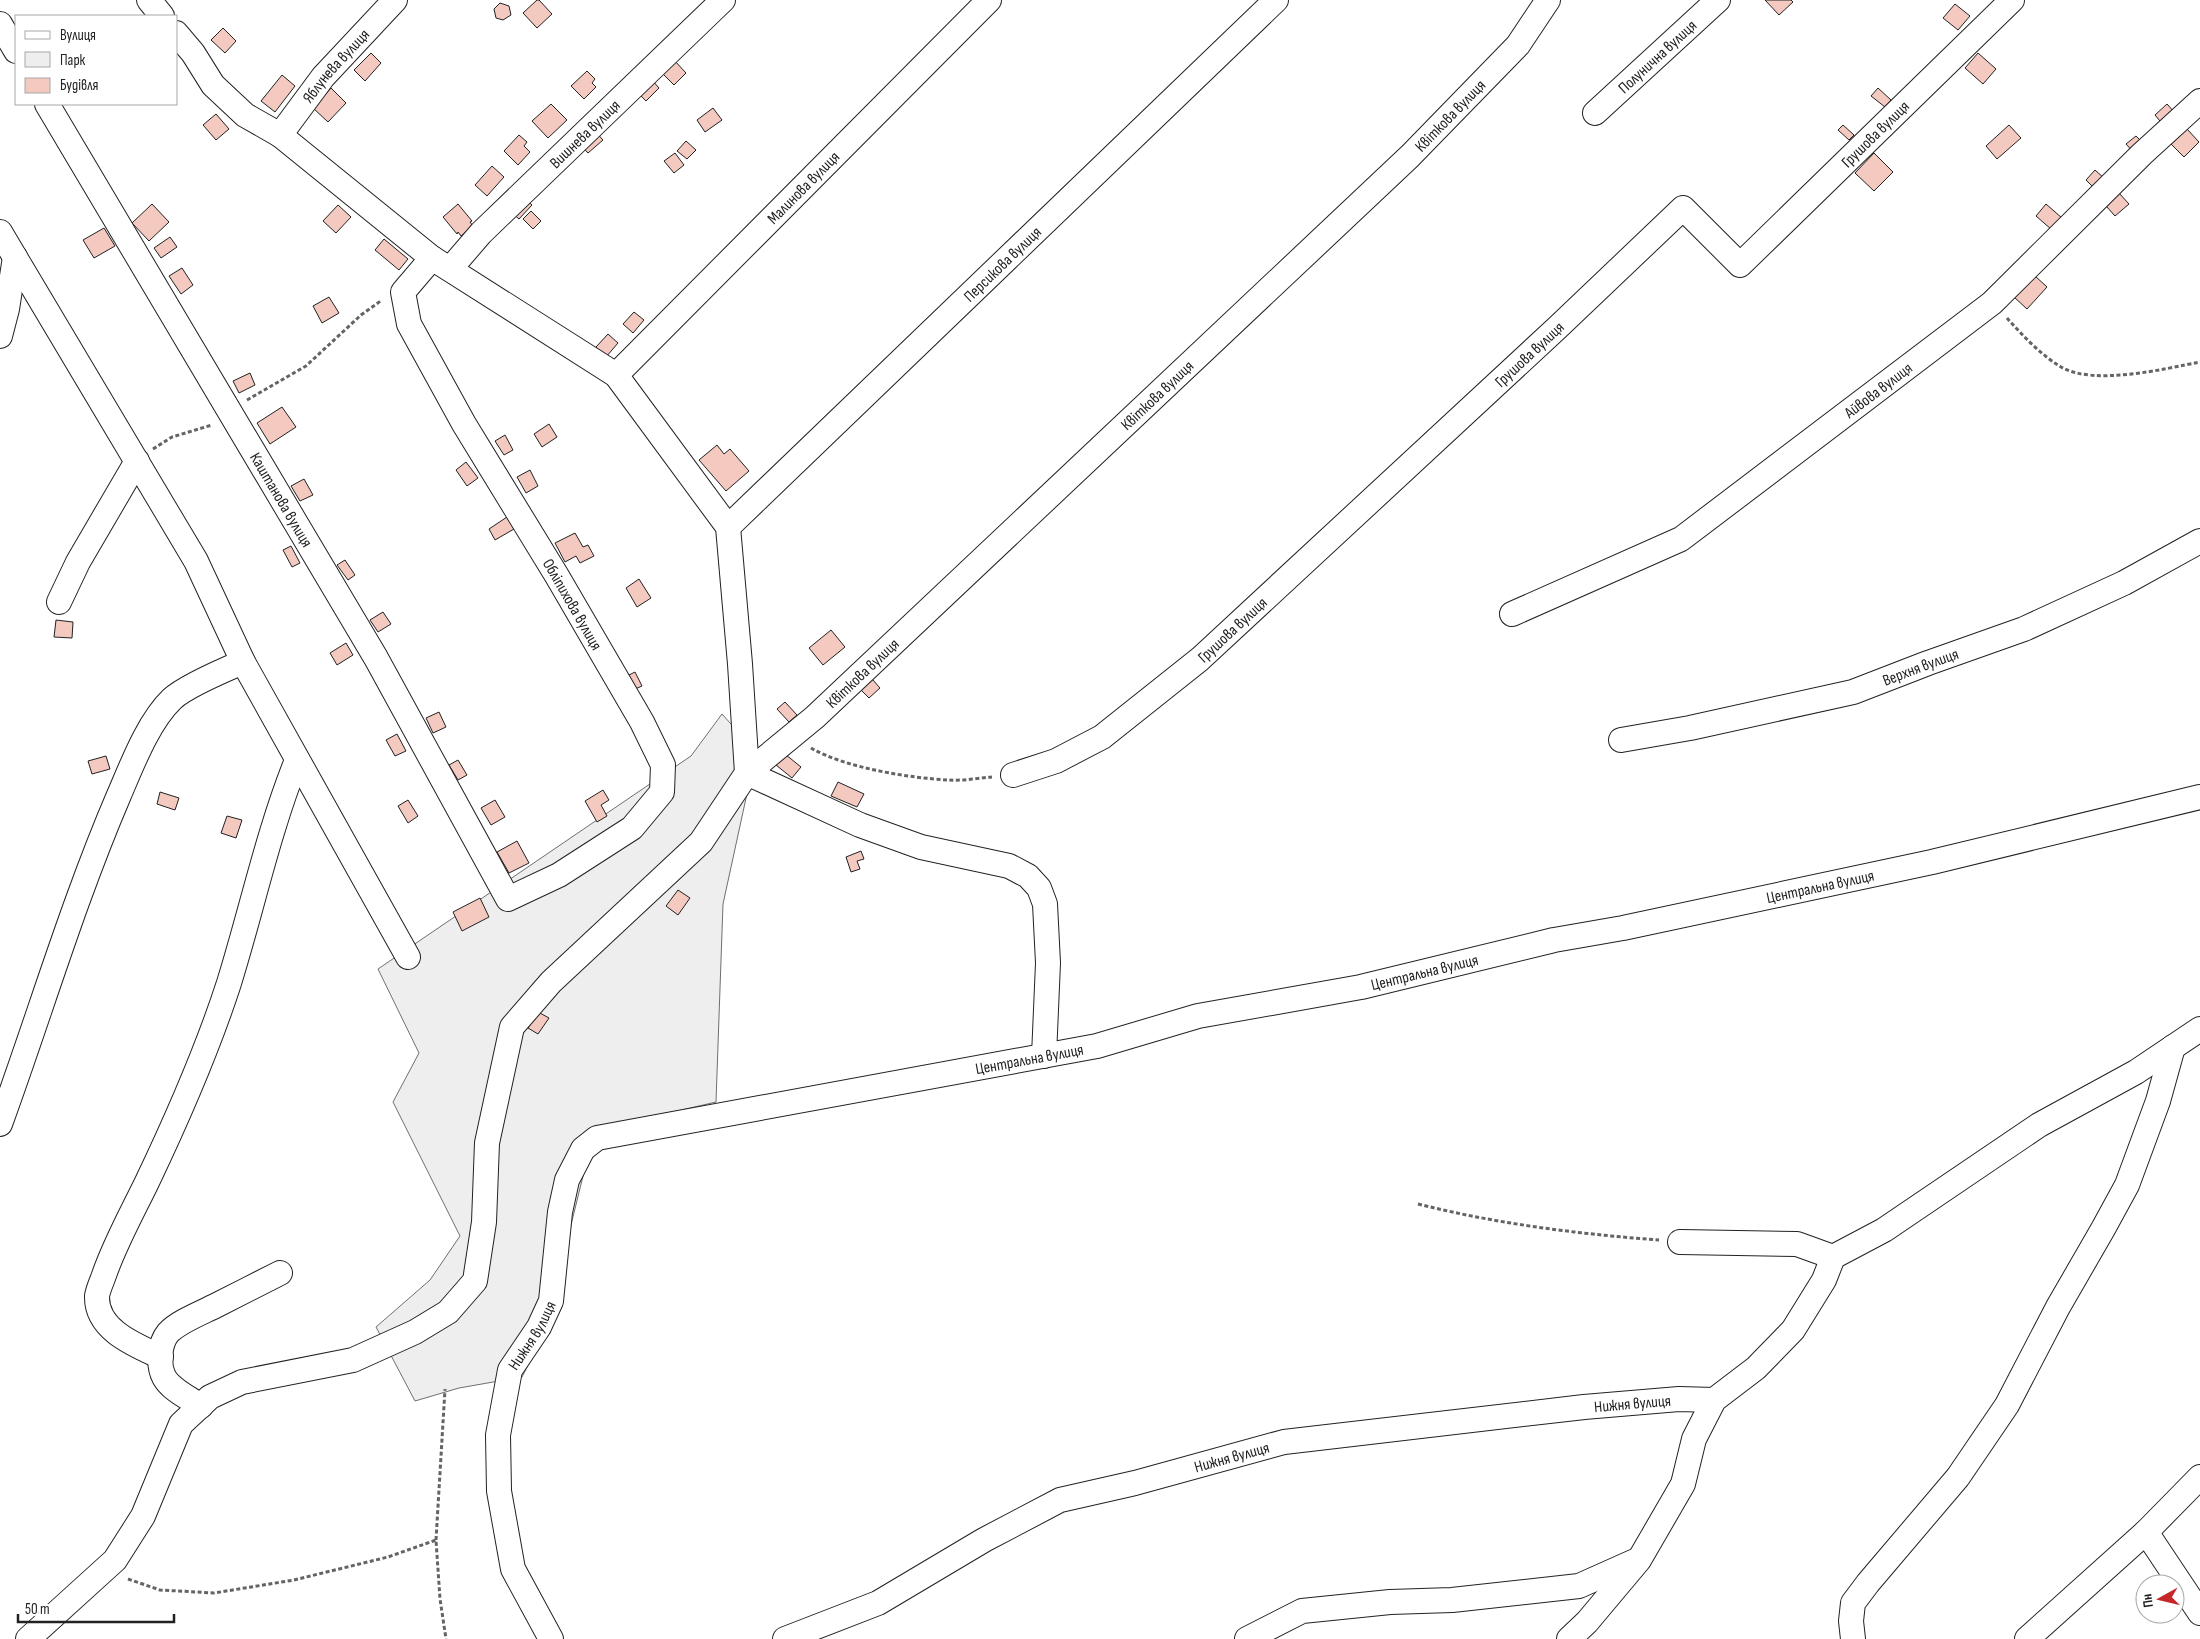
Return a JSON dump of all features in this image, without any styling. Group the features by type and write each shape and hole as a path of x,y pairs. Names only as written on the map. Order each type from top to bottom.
{"street":[{"path":"149,0 161,15"},
{"name":"Яблунева вулиця","path":"280,135 323,77 395,0"},
{"name":"Вишнева вулиця","path":"441,264 481,233 723,0"},
{"name":"Малинова вулиця","path":"616,375 989,0"},
{"name":"Персикова вулиця","path":"728,527 1276,0"},
{"name":"Квіткова вулиця","path":"28,1639 115,1560 143,1516 181,1424 210,1397 242,1382 353,1360 415,1332 448,1312 475,1281 484,1222 487,1143 512,1027 551,982 701,842 747,773 815,717 1410,156 1518,45 1548,0"},
{"name":"Полунична вулиця","path":"1595,113 1718,0"},
{"name":"Грушова вулиця","path":"1012,775 1056,761 1102,737 1200,659 1557,328 1683,208 1740,265 2012,0"},
{"path":"0,24 15,49"},
{"path":"178,35 193,53 213,85 245,115 280,135 441,264 616,375 728,527 747,773 860,824 921,847 1009,866 1028,876 1039,888 1045,904 1048,963 1044,1056"},
{"name":"Айвова вулиця","path":"1512,614 1681,539 1992,303 2142,154 2200,101"},
{"name":"Каштанова вулиця","path":"49,105 376,658 508,899"},
{"path":"0,232 196,560 243,662 408,957"},
{"path":"0,336 7,308 15,257"},
{"path":"404,292 441,264"},
{"name":"Обліпихова вулиця","path":"404,292 409,324 464,424 557,576 642,722 663,765 662,792 632,828 559,876 508,899"},
{"path":"59,602 78,562 124,479 137,461"},
{"name":"Верхня вулиця","path":"1621,740 1690,728 1853,692 2024,629 2124,583 2200,541"},
{"path":"0,1124 6,1087 98,845 127,777 154,722 173,698 212,676 243,662"},
{"path":"161,1357 134,1344 107,1326 100,1313 97,1295 107,1266 172,1130 203,1056 228,984 273,825 297,760"},
{"name":"Центральна вулиця","path":"645,1130 1097,1046 1198,1016 1361,987 1554,940 1632,926 1932,862 2200,797"},
{"path":"1569,1639 1587,1622 1639,1560 1683,1484 1694,1439 1714,1400 1756,1368 1794,1330 1824,1280 1833,1257 1884,1230 2039,1125 2136,1072 2200,1029"},
{"path":"1853,1639 1851,1621 1853,1603 1958,1477 2007,1405 2058,1307 2103,1230 2127,1184 2158,1101 2173,1048"},
{"name":"Нижня вулиця","path":"551,1639 513,1569 499,1491 498,1435 506,1388 510,1370 539,1326 551,1301 560,1212 568,1180 583,1149 597,1138 645,1130"},
{"path":"1680,1242 1796,1244 1833,1257"},
{"path":"200,1406 177,1390 165,1378 160,1365 161,1349 168,1334 191,1318 280,1273"},
{"name":"Нижня вулиця","path":"785,1639 878,1603 984,1540 1060,1500 1135,1484 1284,1442 1584,1407 1679,1399 1714,1400"},
{"path":"2026,1639 2146,1532 2200,1477"},
{"path":"2146,1532 2200,1613"},
{"path":"1247,1639 1302,1611 1390,1602 1452,1600 1579,1586 1639,1560"}],"path":[{"path":"137,461 172,437 212,425 230,410 306,366 374,305 381,300 404,292"},
{"path":"1992,303 2024,337 2061,367 2089,375 2114,375 2200,362"},
{"path":"792,737 826,756 882,771 951,780 1012,775"},
{"path":"1418,1204 1451,1212 1576,1234 1680,1242"},
{"path":"445,1389 436,1540 440,1599 446,1639"},
{"path":"105,1569 160,1590 214,1593 303,1578 388,1557 436,1540"}],"green space":[{"path":"722,714 766,763 748,789 723,904 716,1102 609,1127 584,1172 571,1225 558,1306 522,1377 459,1388 415,1401 376,1327 430,1280 460,1236 393,1102 419,1053 378,969 691,756"}],"building":[{"path":"537,0 552,14 537,28 523,13"},
{"path":"1765,0 1791,0 1793,2 1779,15"},
{"path":"500,3 509,6 511,15 503,20 496,18 494,9"},
{"path":"1955,4 1970,16 1958,30 1943,18"},
{"path":"223,28 236,41 225,53 211,40"},
{"path":"371,53 381,63 365,81 354,70"},
{"path":"1978,53 1996,69 1983,84 1965,68"},
{"path":"674,60 686,73 674,85 661,72"},
{"path":"587,71 595,79 592,83 596,87 584,99 571,86"},
{"path":"282,75 295,86 275,112 261,101"},
{"path":"651,79 659,88 646,101 638,93"},
{"path":"331,88 346,103 328,122 313,108"},
{"path":"1878,88 1891,100 1885,107 1871,96"},
{"path":"551,104 567,120 548,138 532,121"},
{"path":"2167,104 2176,114 2164,126 2155,115"},
{"path":"713,108 722,120 705,132 697,120"},
{"path":"216,114 229,129 216,140 203,125"},
{"path":"1843,125 1854,135 1849,140 1838,130"},
{"path":"2009,125 2021,138 1997,159 1986,146"},
{"path":"592,128 603,140 588,153 577,141"},
{"path":"2187,129 2199,142 2184,157 2171,144"},
{"path":"519,135 527,142 524,146 530,152 518,165 504,151"},
{"path":"2136,136 2144,144 2134,153 2126,144"},
{"path":"686,141 696,150 687,159 677,151"},
{"path":"675,153 684,165 674,173 664,161"},
{"path":"1874,153 1893,172 1874,191 1855,173"},
{"path":"492,166 504,177 487,196 475,185"},
{"path":"2095,170 2105,179 2095,189 2086,180"},
{"path":"2119,193 2129,204 2115,216 2106,206"},
{"path":"523,197 532,205 519,219 510,211"},
{"path":"152,204 169,222 149,241 132,223"},
{"path":"458,204 472,221 470,222 473,226 461,236 458,232 457,234 443,217"},
{"path":"2046,204 2062,218 2052,230 2036,216"},
{"path":"338,205 351,217 336,233 323,221"},
{"path":"531,211 541,221 533,229 523,219"},
{"path":"104,228 115,246 94,258 83,240"},
{"path":"170,237 177,247 161,258 154,248"},
{"path":"384,239 408,259 399,270 375,250"},
{"path":"182,268 193,285 181,294 169,276"},
{"path":"2034,275 2047,287 2027,309 2014,297"},
{"path":"329,297 339,313 322,323 313,306"},
{"path":"634,312 644,320 633,333 623,324"},
{"path":"608,334 618,343 606,357 596,347"},
{"path":"250,373 255,385 239,393 233,381"},
{"path":"282,407 296,427 270,444 257,423"},
{"path":"549,424 557,437 542,447 534,434"},
{"path":"505,435 513,450 504,455 495,441"},
{"path":"717,445 724,454 730,449 749,471 726,491 699,460"},
{"path":"466,462 478,478 467,486 456,470"},
{"path":"530,470 538,486 526,493 517,477"},
{"path":"304,479 313,495 300,501 291,486"},
{"path":"507,517 514,529 495,540 489,529"},
{"path":"575,533 583,547 588,545 594,556 580,563 576,556 565,562 555,543"},
{"path":"291,546 300,563 292,567 283,550"},
{"path":"345,560 355,575 348,580 337,565"},
{"path":"639,579 651,598 637,607 626,588"},
{"path":"383,612 391,624 378,632 370,620"},
{"path":"56,620 73,622 72,638 54,637"},
{"path":"831,630 845,647 823,665 809,648"},
{"path":"346,643 353,655 337,665 330,653"},
{"path":"635,672 642,686 633,690 625,677"},
{"path":"872,679 880,688 869,698 861,690"},
{"path":"785,702 797,715 789,722 777,709"},
{"path":"439,712 446,727 433,733 426,718"},
{"path":"397,734 406,751 395,756 386,740"},
{"path":"785,754 801,767 792,778 776,765"},
{"path":"106,756 110,769 92,774 88,761"},
{"path":"458,760 467,775 458,780 449,765"},
{"path":"838,782 864,794 857,807 831,796"},
{"path":"603,790 609,800 601,805 607,816 597,822 585,801"},
{"path":"160,792 179,798 175,810 157,804"},
{"path":"408,800 418,816 408,823 398,806"},
{"path":"495,800 505,817 491,825 481,808"},
{"path":"227,816 242,820 236,838 221,833"},
{"path":"517,841 529,863 509,873 497,852"},
{"path":"861,851 864,859 857,861 860,869 851,872 846,857"},
{"path":"678,890 690,898 678,915 666,906"},
{"path":"480,898 489,917 462,931 453,912"},
{"path":"538,1012 549,1018 538,1034 528,1028"}]}
